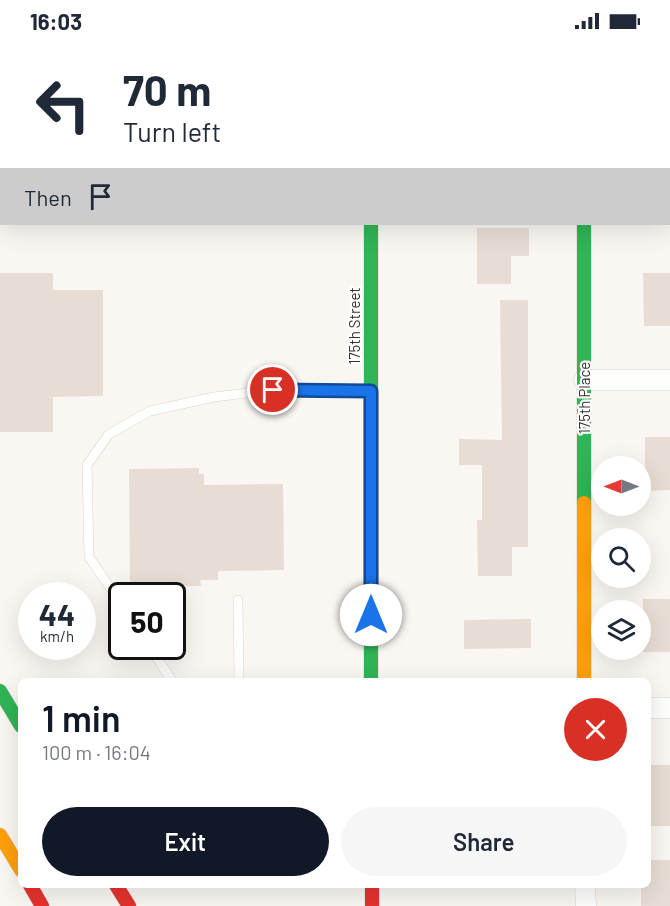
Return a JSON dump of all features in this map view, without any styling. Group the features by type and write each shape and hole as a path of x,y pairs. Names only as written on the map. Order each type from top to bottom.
{"main road":[{"name":"175th Street","path":"371,225 371,678"},
{"name":"175th Place","path":"584,225 584,678"},
{"path":"0,692 18,721"},
{"path":"0,835 18,865"},
{"path":"32,888 42,906"},
{"path":"118,888 129,906"},
{"path":"372,888 372,906"}],"street":[{"path":"584,380 670,380"},
{"path":"651,708 670,708"},
{"path":"585,888 585,906"}],"lane":[{"path":"108,585 89,557 87,465 109,434 150,411 214,397 273,390 371,391"},
{"path":"238,600 240,678"},
{"path":"158,660 170,678"}],"building":[{"path":"477,228 529,228 529,256 511,256 511,284 477,284"},
{"path":"0,273 53,273 53,290 103,290 103,396 53,397 53,432 0,432"},
{"path":"643,273 670,273 670,326 644,326"},
{"path":"500,300 528,300 528,547 512,547 512,576 478,576 477,520 482,520 482,465 459,465 459,439 502,440"},
{"path":"645,437 670,437 670,490 651,491 651,456 645,456"},
{"path":"199,468 199,474 204,474 204,485 283,484 284,570 218,571 218,580 200,580 201,586 186,586 186,582 130,582 129,469"},
{"path":"670,599 670,652 651,652 651,600 643,600"},
{"path":"531,619 531,648 464,649 464,620"},
{"path":"651,765 670,765 670,826 651,826"},
{"path":"651,860 670,860 670,906 641,906 641,888 651,888"}],"traffic: fast":[{"path":"371,225 371,678"},
{"path":"584,225 584,503"},
{"path":"0,691 18,721"}],"traffic: slow":[{"path":"584,503 584,678"},
{"path":"0,835 18,865"}],"traffic: jam":[{"path":"32,888 42,906"},
{"path":"118,888 129,906"},
{"path":"372,888 372,906"}],"route":[{"path":"273,390 371,391 371,615"}]}
